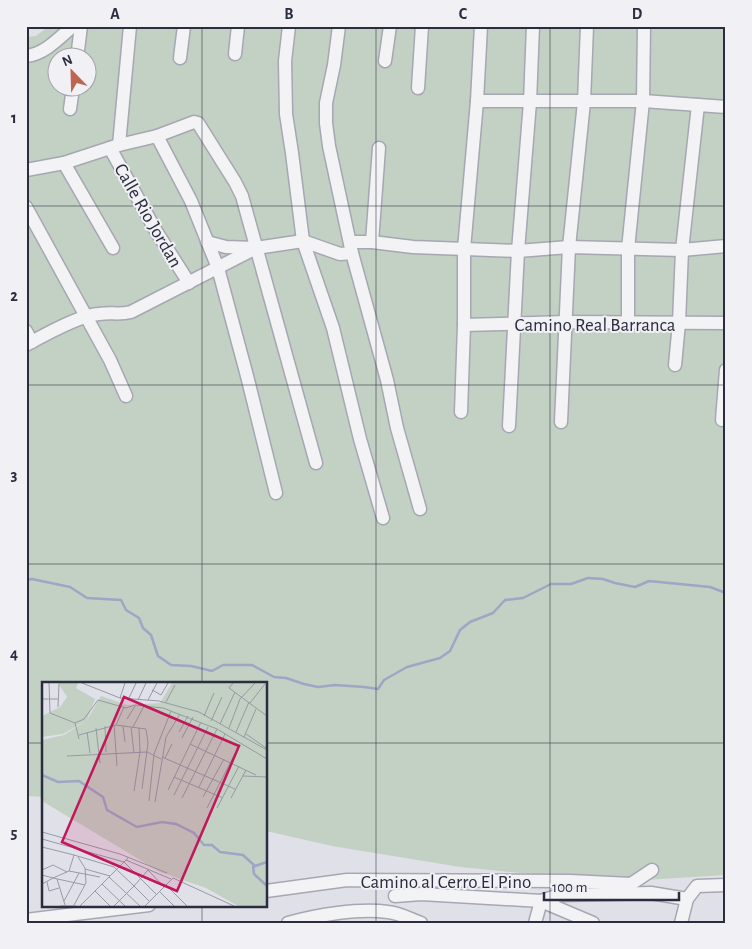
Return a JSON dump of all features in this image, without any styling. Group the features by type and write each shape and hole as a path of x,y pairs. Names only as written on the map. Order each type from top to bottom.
{"street":[{"path":"26,56 35,55 73,26"},
{"path":"78,48 81,26"},
{"path":"114,146 130,26"},
{"path":"180,58 184,26"},
{"path":"235,54 238,26"},
{"path":"289,26 285,61 286,114 303,241 333,328 360,439 383,518"},
{"path":"340,26 326,103 326,123 351,248 387,380 397,428 420,509"},
{"path":"385,61 390,26"},
{"path":"418,88 422,26"},
{"path":"461,412 464,248 477,101 481,26"},
{"path":"509,426 518,251 530,102 533,26"},
{"path":"561,422 569,247 584,102 587,26"},
{"path":"628,323 628,249 643,101 644,26"},
{"path":"70,109 72,98"},
{"path":"477,101 643,101 726,107"},
{"path":"675,365 680,323 682,250 698,105"},
{"path":"26,170 64,162 114,146 157,136 194,122 201,126 242,196 316,463"},
{"path":"157,136 191,201 218,268 276,493"},
{"name":"Calle Rio Jordan","path":"114,146 156,231 189,283"},
{"path":"372,242 379,148"},
{"path":"64,162 113,248"},
{"path":"26,207 110,360 126,396"},
{"path":"207,242 226,247 256,248 303,241 340,254 351,248 372,242 413,247 518,251 569,247 682,250 726,246"},
{"path":"28,339 100,313 119,315 131,312 256,248"},
{"name":"Camino Real Barranca","path":"464,325 566,322 726,323"},
{"path":"722,420 726,370"},
{"name":"Camino al Cerro El Pino","path":"268,891 347,880 570,881 631,884 652,870"},
{"path":"387,917 401,880"},
{"path":"681,923 687,899 697,886 726,885"},
{"path":"395,896 421,894 542,900 560,895 650,893 687,899"},
{"path":"535,923 542,900"},
{"path":"542,900 593,923"},
{"path":"26,920 141,906"},
{"path":"288,923 318,916 358,911 421,923"}],"green space":[{"path":"49,26 726,26 726,875 612,882 460,867 332,846 268,831 268,682 42,682 42,797 26,796 26,37 36,36"}],"waterway":[{"path":"26,580 32,579 70,587 87,598 121,600 126,610 139,618 143,628 151,635 158,656 171,665 191,666 212,671 223,665 252,665 274,677 286,678 318,687 335,685 378,689 384,680 407,667 440,658 450,651 460,630 470,622 493,613 505,600 523,598 551,584 571,584 588,578 603,579 635,587 649,581 710,587 726,593"}]}
